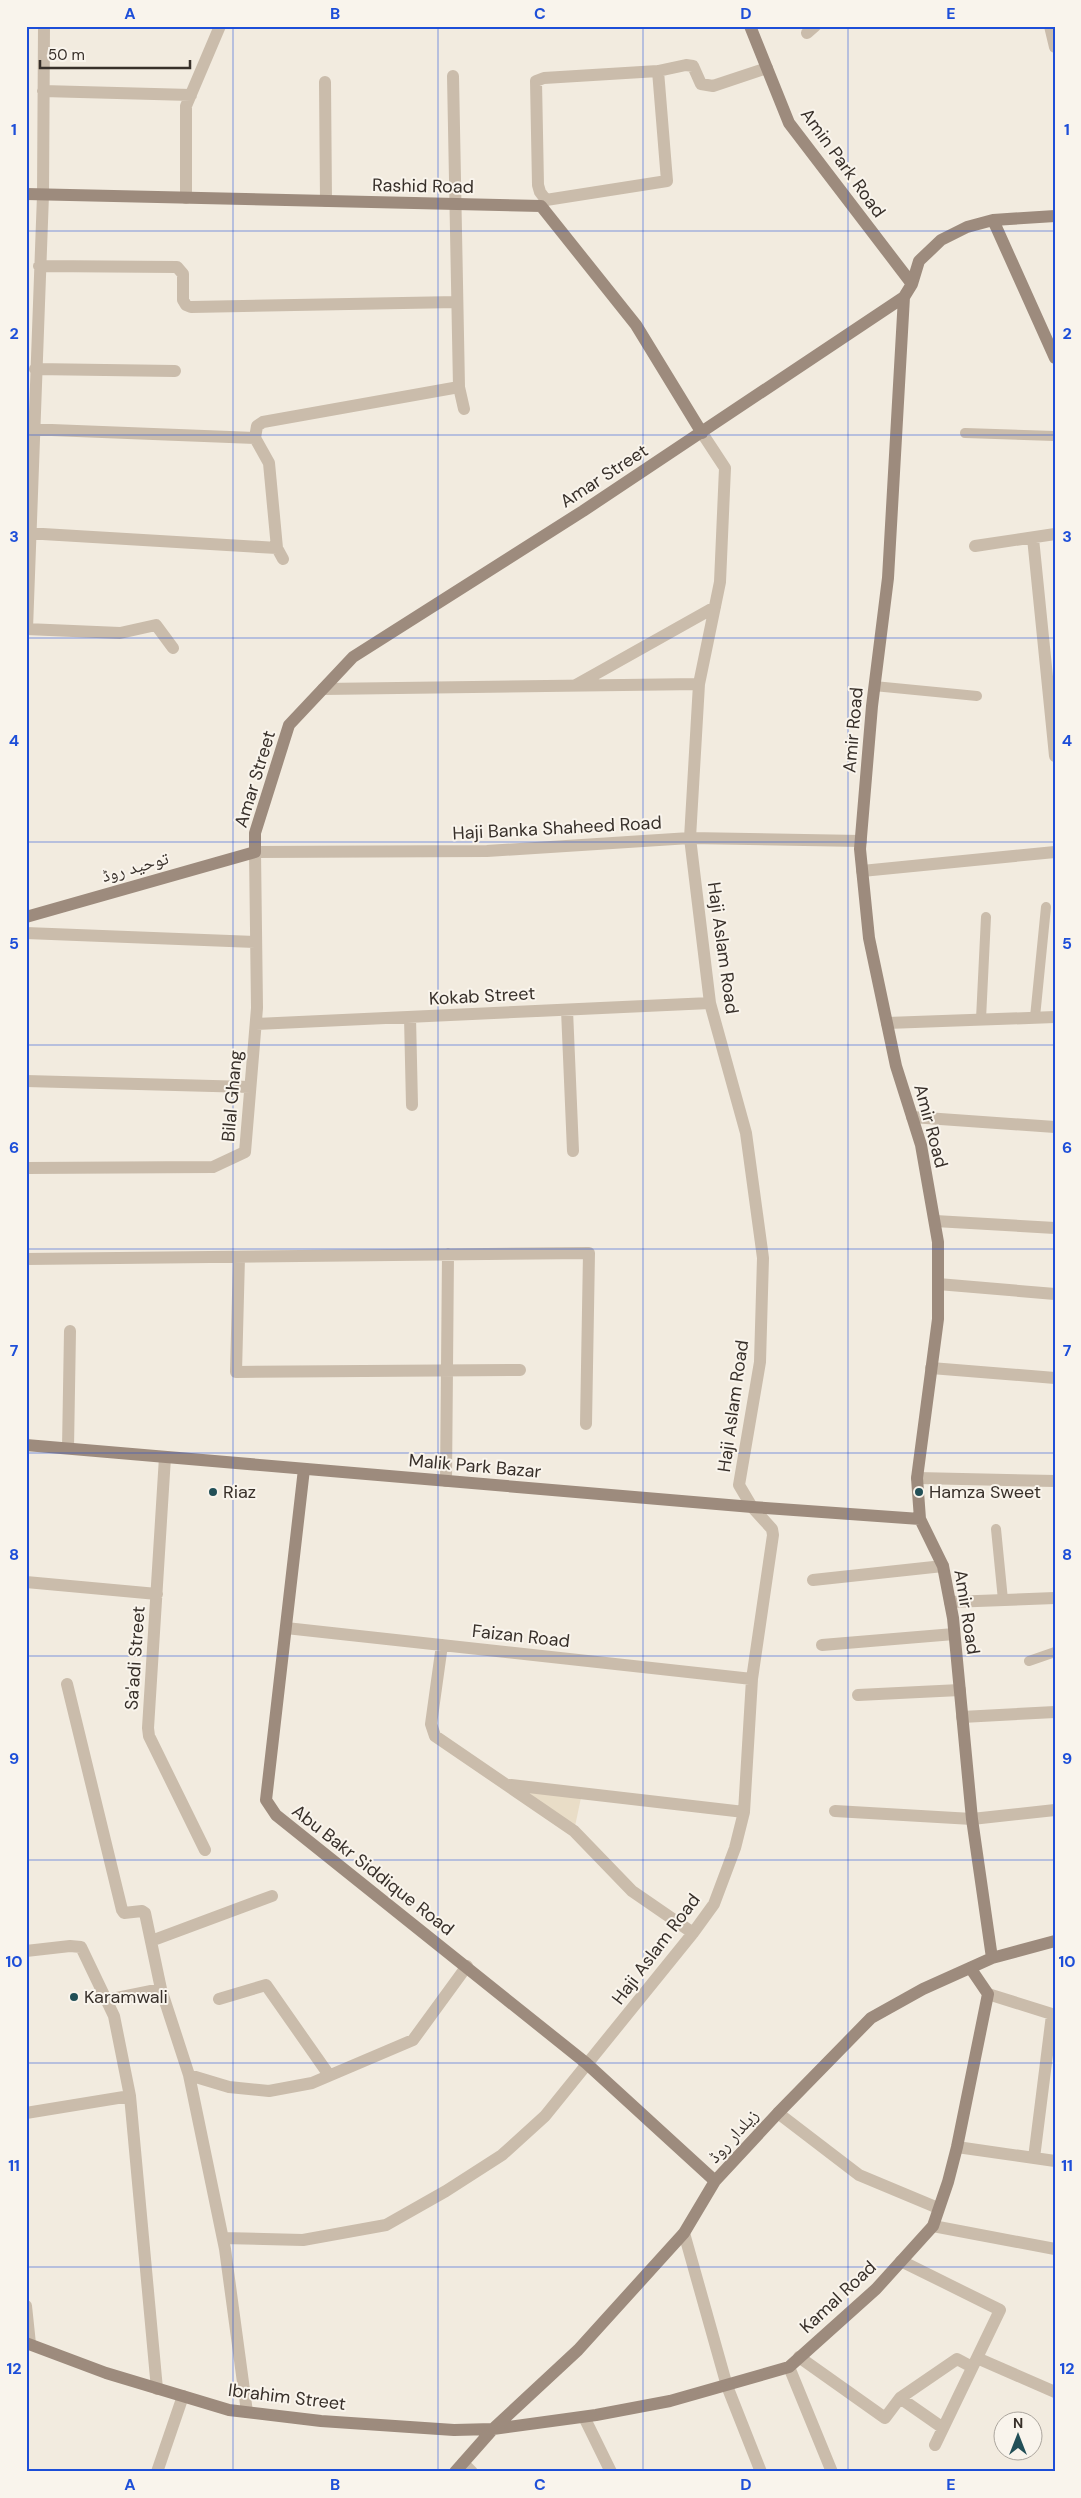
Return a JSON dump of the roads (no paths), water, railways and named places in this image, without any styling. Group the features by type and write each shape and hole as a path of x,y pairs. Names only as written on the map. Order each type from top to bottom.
{"main road":[{"name":"Amin Park Road","path":"750,26 789,123 912,284"},
{"name":"Rashid Road","path":"26,194 454,204 544,203"},
{"path":"544,203 636,325 702,433"},
{"name":"Amar Street","path":"255,852 255,833 289,725 352,657 702,433 904,297 912,284 919,261 941,240 967,227 993,220 1055,216"},
{"path":"993,220 1055,358"},
{"name":"Amir Road","path":"904,297 888,578 874,686 860,842 869,938 896,1066 921,1145 938,1242 938,1320 916,1478 920,1519 943,1566 950,1602 972,1819 992,1958"},
{"name":"توحید روڈ","path":"26,918 255,852"},
{"name":"Malik Park Bazar","path":"26,1445 752,1507 920,1519"},
{"name":"Abu Bakr Siddique Road","path":"304,1469 266,1800 276,1815 586,2063 716,2182"},
{"name":"زیلدار روڈ","path":"463,2469 493,2429 578,2350 684,2233 716,2182 778,2113 871,2018 923,1989 992,1958 1055,1941"},
{"path":"971,1969 988,1994"},
{"name":"Kamal Road","path":"493,2429 584,2417 670,2401 789,2367 876,2288 932,2226 948,2182 957,2147 988,1994"},
{"name":"Ibrahim Street","path":"28,2344 106,2373 229,2410 321,2421 454,2430 493,2429"}],"street":[{"path":"44,26 43,195 35,369 30,429 26,629 120,633 156,625 173,648"},
{"path":"186,198 186,106 220,26"},
{"path":"1050,26 1055,47"},
{"path":"658,71 667,181 544,203 538,185 536,81 544,78 658,71 686,65 694,66 701,84 714,86 767,68"},
{"path":"453,76 459,387 464,409"},
{"path":"325,82 326,201"},
{"path":"43,91 191,95"},
{"path":"39,266 177,267 183,274 184,300 186,305 192,307 457,302"},
{"path":"35,369 175,371"},
{"path":"28,533 280,554 269,463 255,438 257,426 263,422 459,387"},
{"path":"30,429 255,438"},
{"name":"Haji Aslam Road","path":"223,2238 303,2240 386,2224 446,2192 502,2155 545,2116 586,2063 694,1933 714,1904 735,1848 744,1812 752,1679 773,1535 772,1529 752,1507 740,1485 760,1362 763,1258 746,1133 710,1003 690,838 700,684 720,582 726,468 702,433"},
{"path":"975,546 1055,534"},
{"path":"1033,538 1055,756"},
{"path":"575,686 715,607"},
{"path":"322,689 700,684"},
{"name":"Haji Banka Shaheed Road","path":"255,852 487,851 690,838 860,842"},
{"name":"Bilal Ghang","path":"26,1168 213,1167 245,1152 256,1024 255,852"},
{"path":"862,872 1055,852"},
{"path":"26,933 255,942"},
{"name":"Kokab Street","path":"256,1024 710,1003"},
{"path":"567,1010 573,1151"},
{"path":"886,1023 1055,1016"},
{"path":"410,1017 412,1105"},
{"path":"26,1081 250,1087"},
{"path":"912,1117 1055,1128"},
{"path":"934,1221 1055,1228"},
{"path":"26,1259 589,1253 586,1424"},
{"path":"446,1481 448,1254"},
{"path":"239,1258 236,1372 520,1370"},
{"path":"938,1284 1055,1294"},
{"path":"68,1448 70,1332"},
{"path":"931,1368 1055,1378"},
{"name":"Sa'adi Street","path":"166,1457 148,1728 149,1736 205,1850"},
{"path":"916,1478 1055,1481"},
{"path":"813,1580 943,1566"},
{"path":"26,1582 158,1594"},
{"path":"950,1602 1055,1598"},
{"name":"Faizan Road","path":"286,1628 752,1679"},
{"path":"822,1645 954,1634"},
{"path":"442,1645 432,1730 435,1736 574,1831 632,1891 694,1933"},
{"path":"67,1684 122,1910 124,1913 142,1911 145,1913 161,1989 190,2075 223,2238 247,2412"},
{"path":"858,1695 960,1690"},
{"path":"962,1717 1055,1712"},
{"path":"508,1785 744,1812"},
{"path":"835,1811 972,1819 1055,1810"},
{"path":"152,1941 272,1896"},
{"path":"26,1950 70,1946 81,1947 114,2016 130,2096 158,2389"},
{"path":"190,2075 230,2087 269,2091 312,2083 413,2040 467,1966"},
{"path":"219,1999 266,1985 329,2075"},
{"path":"107,2000 161,1989"},
{"path":"988,1994 1053,2015 1034,2158"},
{"path":"26,2113 130,2096"},
{"path":"778,2113 859,2175 938,2208"},
{"path":"957,2147 1055,2161"},
{"path":"932,2226 1055,2249"},
{"path":"684,2233 727,2386 761,2472"},
{"path":"901,2261 1000,2310 935,2445"},
{"path":"26,2306 28,2344"},
{"path":"799,2357 885,2418 900,2398 957,2359 974,2362 1055,2392"},
{"path":"789,2367 832,2472"},
{"path":"157,2472 183,2396"},
{"path":"900,2398 943,2428"},
{"path":"584,2417 611,2472"}],"lane":[{"path":"965,433 1055,436"},
{"path":"874,686 977,696"},
{"path":"1035,1017 1046,906"},
{"path":"981,1019 986,917"},
{"path":"996,1529 1003,1600"},
{"path":"1029,1661 1055,1652"}],"place":[{"name":"Riaz","path":"213,1492"},
{"name":"Hamza Sweet","path":"919,1492"},
{"name":"Karamwali","path":"74,1997"}]}
